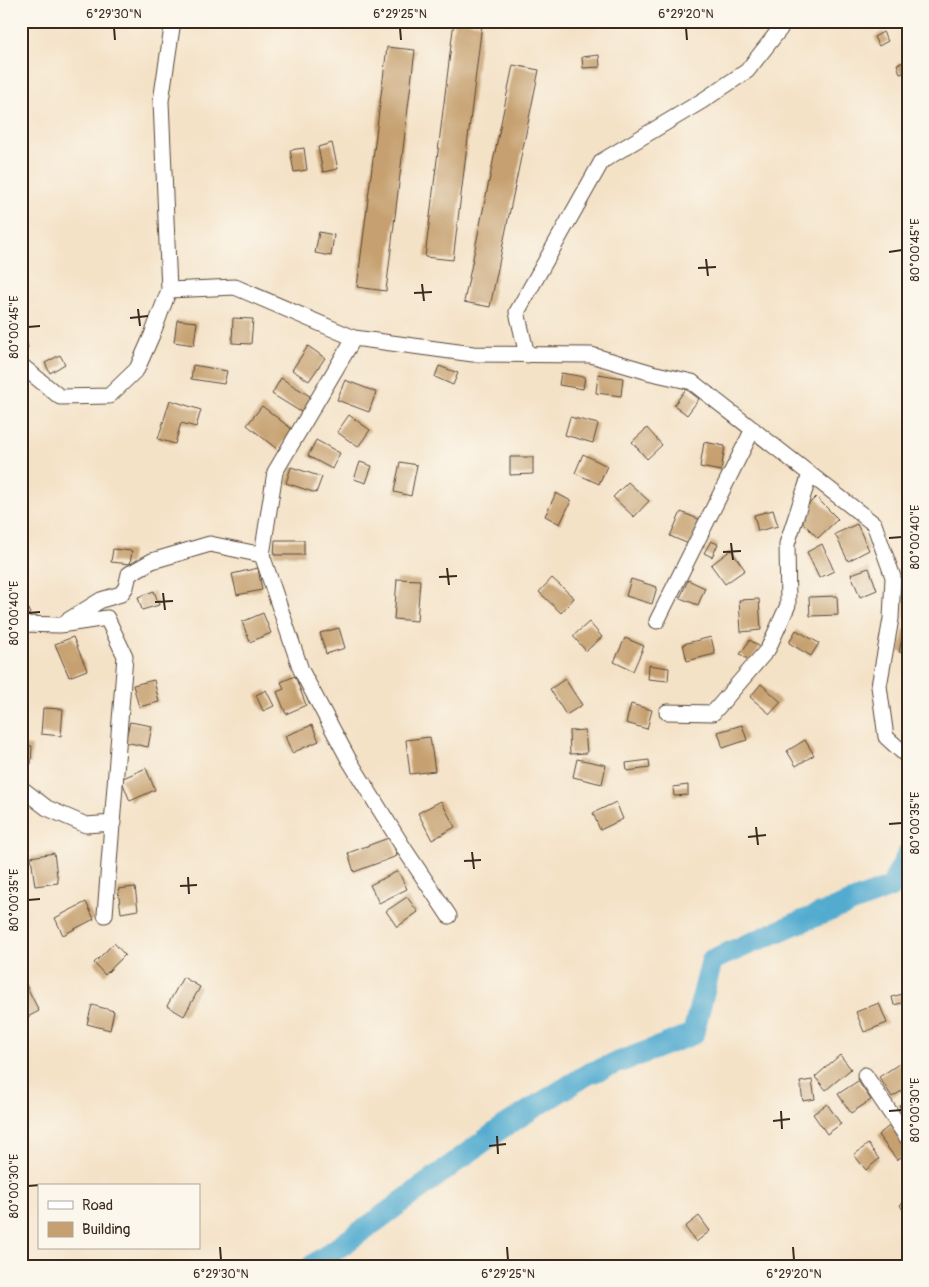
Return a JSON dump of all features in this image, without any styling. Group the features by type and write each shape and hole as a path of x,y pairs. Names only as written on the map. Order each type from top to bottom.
{"street":[{"path":"21,365 60,397 109,396 137,369 152,335 169,290 160,101 172,21"},
{"path":"527,355 517,312 602,161 702,101 747,71 780,29 783,21"},
{"path":"169,290 235,287 354,338 473,354 591,355 652,373 692,382 874,524 893,576 891,618 878,686 886,737 908,757"},
{"path":"354,338 275,472 262,555 306,678 349,760 449,916"},
{"path":"658,622 753,429"},
{"path":"667,712 713,713 768,649 788,604 787,544 810,474"},
{"path":"60,625 100,600 121,594 126,587 129,574 152,561 210,544 262,555"},
{"path":"21,624 60,625 107,618 125,656 105,915"},
{"path":"21,788 46,808 86,825 113,822"},
{"path":"864,1075 908,1139"}],"building":[{"path":"454,21 482,24 453,260 425,257"},
{"path":"883,32 888,41 879,46 874,37"},
{"path":"387,47 415,50 386,291 357,287"},
{"path":"599,55 600,67 583,68 582,57"},
{"path":"908,61 908,72 900,74 897,64"},
{"path":"513,65 539,70 490,307 464,302"},
{"path":"332,143 338,169 323,172 318,147"},
{"path":"304,148 307,170 294,172 290,150"},
{"path":"319,232 334,235 331,256 315,253"},
{"path":"233,318 253,319 251,344 232,343"},
{"path":"177,320 197,322 194,345 174,342"},
{"path":"24,332 28,348 21,350 21,333"},
{"path":"308,346 325,358 309,381 292,370"},
{"path":"60,355 65,364 50,373 45,363"},
{"path":"193,365 227,371 224,384 191,379"},
{"path":"439,366 458,373 453,385 435,377"},
{"path":"561,373 585,377 583,389 559,385"},
{"path":"598,374 623,378 621,396 596,393"},
{"path":"281,378 313,398 304,414 272,394"},
{"path":"345,380 376,392 369,412 337,400"},
{"path":"686,389 699,399 687,415 674,405"},
{"path":"170,400 201,410 196,427 181,423 175,444 158,439"},
{"path":"262,406 293,430 278,450 247,425"},
{"path":"349,415 370,430 358,447 337,432"},
{"path":"570,417 598,424 593,443 565,435"},
{"path":"647,428 662,445 647,459 632,442"},
{"path":"316,440 340,453 332,469 308,456"},
{"path":"704,442 725,446 721,471 700,467"},
{"path":"583,454 607,466 599,484 575,473"},
{"path":"510,457 533,457 533,474 510,475"},
{"path":"360,462 372,466 366,483 354,479"},
{"path":"400,462 417,465 411,496 394,492"},
{"path":"291,467 322,477 316,493 286,483"},
{"path":"628,482 649,501 634,517 613,497"},
{"path":"556,493 571,501 560,524 545,516"},
{"path":"816,497 838,519 818,538 802,522 804,521 798,515"},
{"path":"773,510 778,526 758,531 754,515"},
{"path":"681,512 701,520 691,545 670,536"},
{"path":"857,524 869,550 848,561 835,534"},
{"path":"275,540 304,540 304,555 274,555"},
{"path":"711,541 718,544 712,557 704,553"},
{"path":"822,544 834,571 819,578 807,552"},
{"path":"113,549 132,551 130,564 111,562"},
{"path":"731,550 745,570 725,584 711,565"},
{"path":"258,568 262,590 237,595 232,574"},
{"path":"869,568 877,590 860,597 851,574"},
{"path":"552,578 574,598 561,613 539,592"},
{"path":"397,579 420,580 417,621 394,619"},
{"path":"631,579 657,587 652,604 626,596"},
{"path":"688,580 705,588 698,605 680,598"},
{"path":"154,591 159,605 142,610 138,597"},
{"path":"904,595 908,595 908,618 905,618"},
{"path":"837,596 838,615 810,616 809,597"},
{"path":"759,599 761,630 741,632 739,600"},
{"path":"25,601 30,614 21,617 21,602"},
{"path":"263,613 271,633 250,642 242,622"},
{"path":"589,622 602,637 586,651 573,636"},
{"path":"339,628 345,648 326,654 320,633"},
{"path":"904,629 908,630 908,654 899,652"},
{"path":"796,630 819,643 811,656 789,643"},
{"path":"73,637 87,670 69,677 55,644"},
{"path":"711,637 715,654 687,661 683,644"},
{"path":"625,638 644,646 633,671 614,662"},
{"path":"750,640 760,647 750,661 740,654"},
{"path":"649,665 669,668 668,681 648,679"},
{"path":"295,676 306,705 286,714 277,692 284,689 281,682"},
{"path":"565,679 582,705 566,715 550,689"},
{"path":"154,680 159,702 139,707 133,685"},
{"path":"761,684 781,702 770,714 750,697"},
{"path":"266,690 274,706 263,711 256,695"},
{"path":"631,704 652,710 647,729 626,723"},
{"path":"43,708 63,709 61,736 41,734"},
{"path":"130,722 152,726 148,747 125,742"},
{"path":"312,725 319,741 292,753 285,736"},
{"path":"742,725 747,740 723,748 718,732"},
{"path":"585,730 587,753 570,754 569,731"},
{"path":"430,737 435,771 410,774 406,740"},
{"path":"805,740 814,755 796,766 787,751"},
{"path":"21,745 32,746 31,764 21,763"},
{"path":"577,759 606,765 602,784 573,777"},
{"path":"649,760 650,768 627,771 626,763"},
{"path":"146,768 155,790 130,801 121,779"},
{"path":"688,785 688,795 674,796 673,787"},
{"path":"441,801 455,827 432,840 418,813"},
{"path":"616,802 623,819 600,830 593,813"},
{"path":"391,837 397,856 354,872 348,853"},
{"path":"54,853 58,883 35,886 31,857"},
{"path":"398,871 407,889 379,903 370,885"},
{"path":"135,887 138,910 121,913 118,889"},
{"path":"407,897 418,912 397,927 386,911"},
{"path":"86,902 94,919 63,935 55,918"},
{"path":"114,943 125,955 105,975 94,963"},
{"path":"183,977 200,987 184,1016 167,1006"},
{"path":"25,983 39,1011 22,1020 21,985"},
{"path":"902,994 905,1002 894,1005 892,997"},
{"path":"879,1003 887,1023 864,1032 856,1012"},
{"path":"92,1005 114,1011 110,1030 87,1024"},
{"path":"840,1055 851,1069 826,1090 815,1077"},
{"path":"902,1062 908,1071 908,1087 892,1097 879,1077"},
{"path":"812,1080 815,1099 803,1101 800,1082"},
{"path":"858,1081 871,1100 851,1113 838,1094"},
{"path":"908,1101 908,1114 904,1116 899,1105"},
{"path":"827,1104 841,1124 827,1134 813,1114"},
{"path":"893,1123 908,1144 908,1152 897,1160 878,1135"},
{"path":"868,1144 879,1159 866,1170 854,1155"},
{"path":"908,1200 908,1218 900,1205"},
{"path":"699,1216 710,1231 696,1242 685,1227"}],"waterway":[{"path":"312,1266 503,1127 588,1074 693,1034 712,960 795,924 891,887 908,854"}]}
